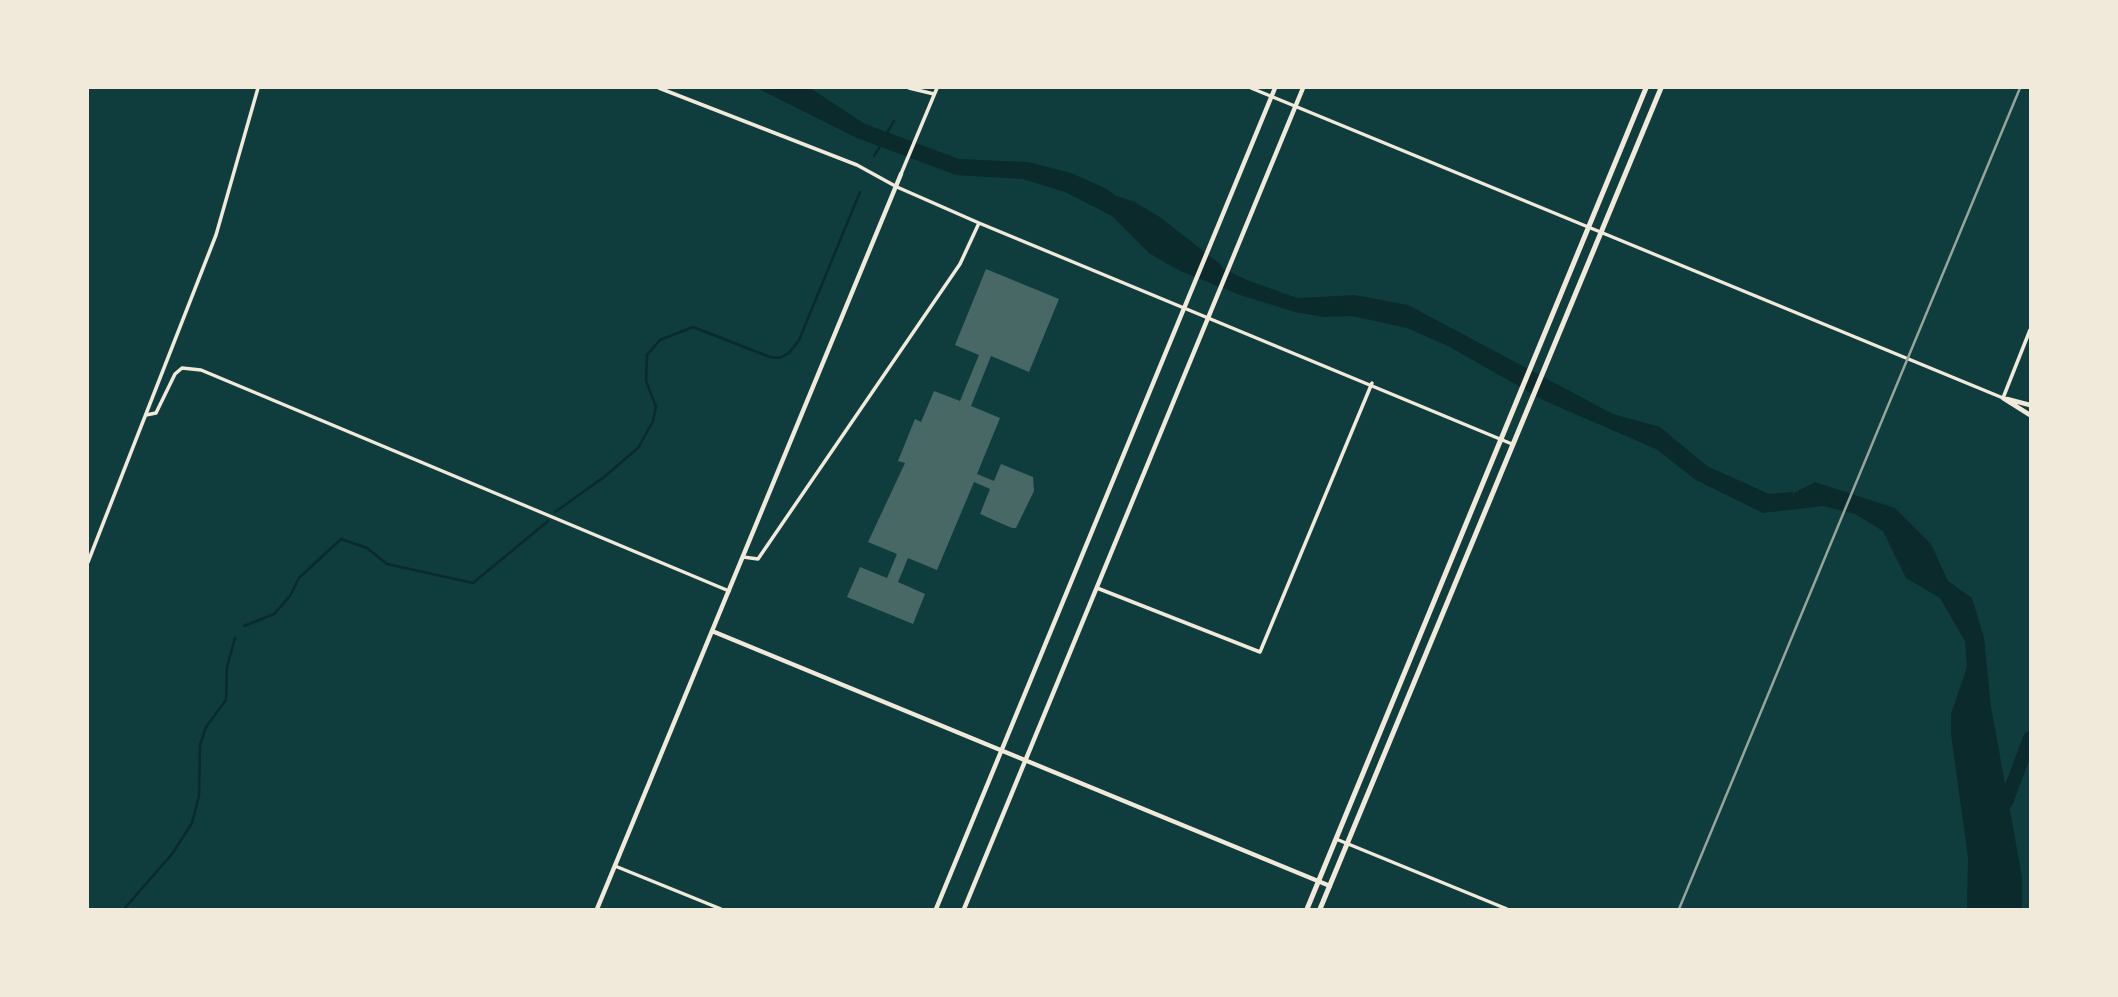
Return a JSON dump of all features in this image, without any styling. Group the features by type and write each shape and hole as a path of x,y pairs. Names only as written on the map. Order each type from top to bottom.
{"highway":[{"path":"1307,909 1646,88"},
{"path":"1320,909 1661,88"}],"street":[{"path":"88,562 216,235 258,88"},
{"path":"659,88 857,165 897,187 979,223 1372,383 1513,444"},
{"path":"909,88 934,94"},
{"path":"597,909 937,88"},
{"path":"1251,88 2003,398 2031,405"},
{"path":"936,909 1275,88"},
{"path":"964,909 1303,88"},
{"path":"743,557 758,559 960,264 979,223"},
{"path":"2003,398 2031,330"},
{"path":"146,415 156,413 181,368 201,370 729,591"},
{"path":"1097,587 1260,652 1372,383"},
{"path":"2003,398 2031,415"},
{"path":"712,631 1330,886"},
{"path":"1336,839 1507,909"},
{"path":"615,866 721,909"}],"water":[{"path":"757,88 810,88 865,124 959,159 1028,162 1071,173 1107,189 1181,249 1247,280 1297,298 1355,295 1408,305 1613,414 1660,427 1707,466 1769,494 1793,492 1793,498 1794,493 1815,482 1895,508 1931,544 1948,581 1972,598 1984,638 1991,707 2022,877 2022,909 1967,909 1968,857 1951,734 1951,714 1967,667 1965,641 1940,598 1906,578 1883,531 1855,514 1823,506 1763,513 1696,480 1656,449 1543,400 1448,346 1407,328 1352,316 1324,317 1295,312 1240,295 1178,270 1149,253 1112,216 1065,192 1023,179 956,175 857,138"}],"building":[{"path":"986,269 1059,299 1029,372 991,356 971,406 1000,418 977,474 994,481 1001,464 1033,477 1034,491 1016,528 1012,528 980,514 990,489 974,482 937,570 908,558 898,582 925,594 913,624 847,597 860,567 887,578 897,554 868,542 905,463 898,461 915,419 921,422 934,391 960,401 979,355 955,345"}],"waterway":[{"path":"887,133 894,121"},
{"path":"874,156 881,145"},
{"path":"555,512 604,477 638,448 653,421 656,407 646,381 647,355 660,340 693,327 770,357 779,358 789,353 799,340 860,192"},
{"path":"1112,202 1131,208 1156,223 1215,269"},
{"path":"244,626 274,614 290,596 299,578 341,539 367,548 387,564 473,583 548,521"},
{"path":"124,909 172,854 192,823 199,796 200,745 206,727 226,700 227,667 235,638"},
{"path":"1997,812 2006,802 2030,738"}],"railway":[{"path":"1679,909 2020,88"}]}
